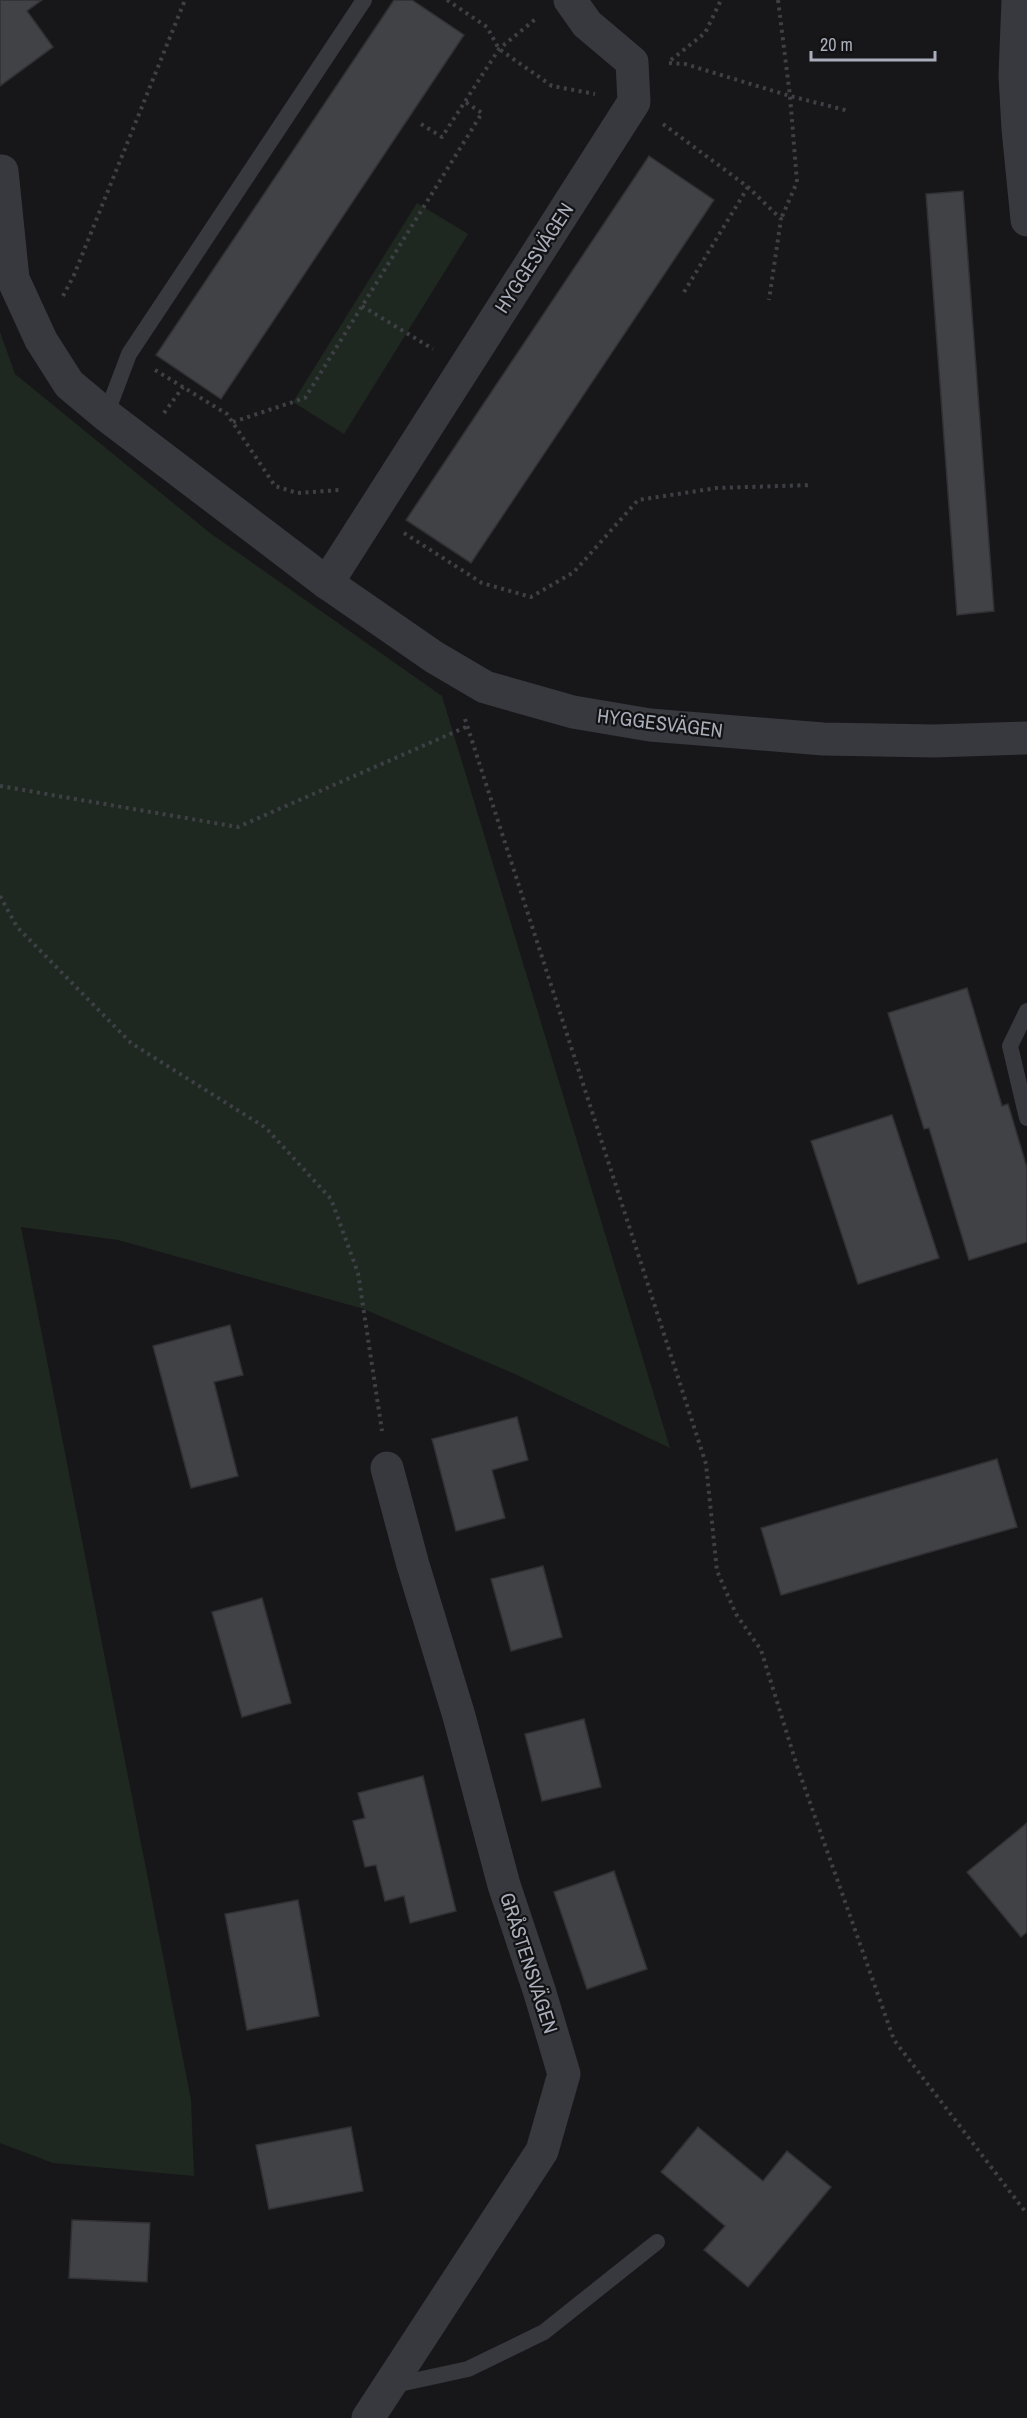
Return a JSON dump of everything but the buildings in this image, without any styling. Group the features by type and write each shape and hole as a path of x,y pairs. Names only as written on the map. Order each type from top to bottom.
{"street":[{"path":"570,0 587,24 632,62 634,102"},
{"path":"1018,0 1015,76 1022,129 1027,220"},
{"name":"HYGGESVÄGEN","path":"327,583 634,102"},
{"name":"HYGGESVÄGEN","path":"2,171 13,279 41,339 69,384 106,415 327,583 434,657 485,687 562,709 650,725 823,740 934,741 1027,738"},
{"name":"GRÅSTENSVÄGEN","path":"368,2418 542,2151 564,2074 504,1885 387,1468"}],"lane":[{"path":"106,415 129,354 364,0"},
{"path":"1027,1011 1010,1046 1027,1118"},
{"path":"389,2386 468,2369 544,2332 657,2242"}],"path":[{"path":"41,339 74,275 185,0"},
{"path":"447,0 487,27 499,49 552,86 634,102 748,187 781,219"},
{"path":"668,63 705,33 721,0"},
{"path":"770,300 781,219 797,182 790,96 778,0"},
{"path":"422,124 442,136 499,49 541,14"},
{"path":"632,62 685,64 790,96 849,111"},
{"path":"233,422 305,398 482,112 464,101"},
{"path":"684,292 748,187"},
{"path":"362,306 464,368"},
{"path":"638,500 717,488 812,485"},
{"path":"457,670 466,727 706,1464 717,1571 736,1614 761,1650 801,1777 894,2040 1027,2214"},
{"path":"0,786 238,827 466,727"},
{"path":"0,896 17,927 131,1043 266,1128 331,1199 358,1273 387,1468"}],"shaded area":[{"path":"417,203 468,234 344,434 293,402"},
{"path":"0,332 15,374 210,533 442,696 670,1448 517,1375 364,1309 118,1240 21,1227 191,2100 194,2176 53,2163 0,2143"}]}
